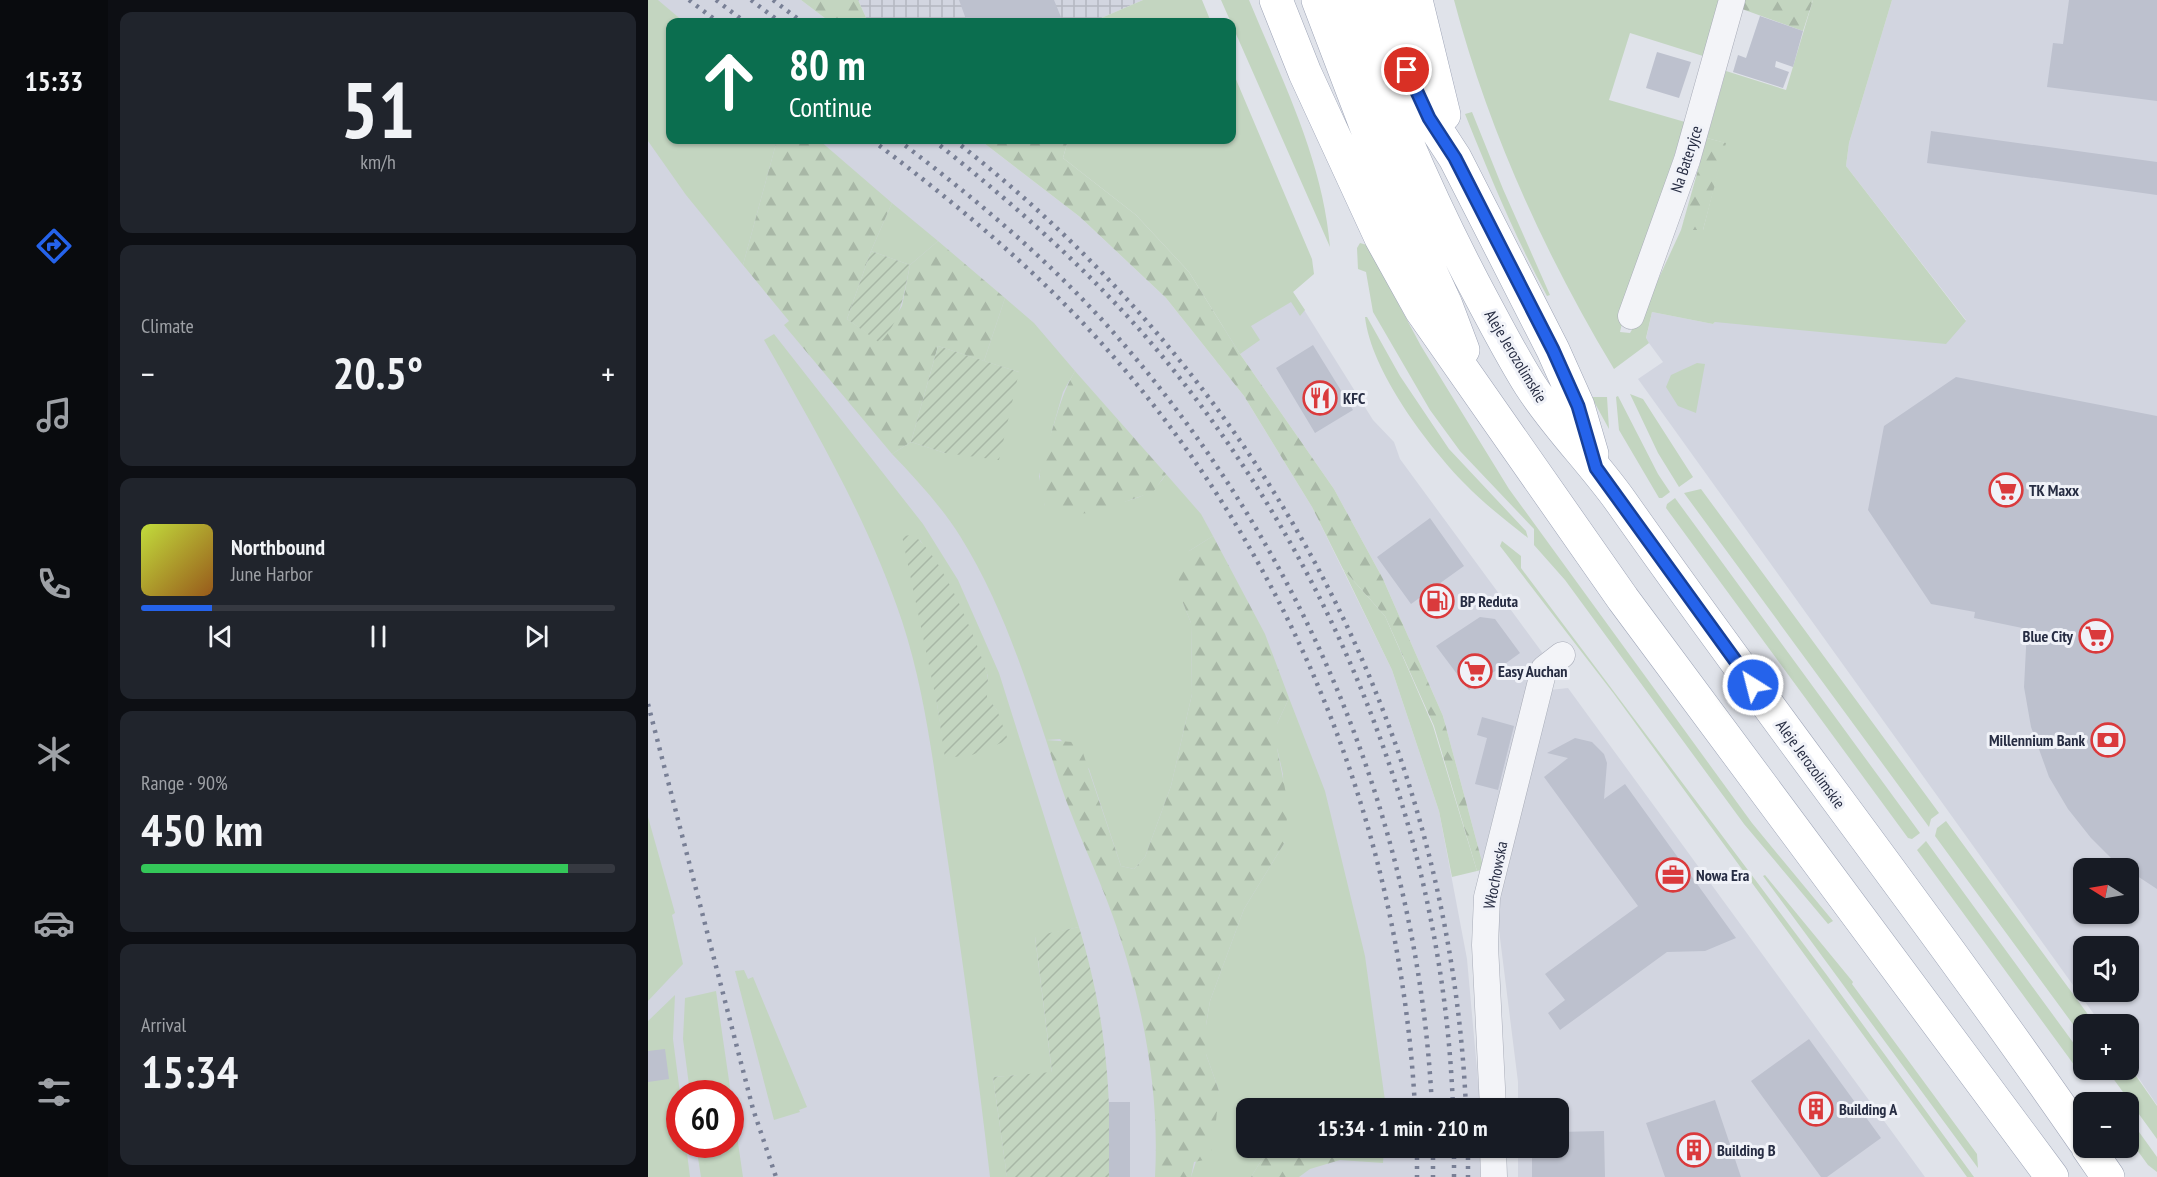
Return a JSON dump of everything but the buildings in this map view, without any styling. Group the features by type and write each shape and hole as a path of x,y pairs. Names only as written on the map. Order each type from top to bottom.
{"main road":[{"path":"1276,0 1305,73 1406,286 1623,599 2052,1177"},
{"path":"1318,0 1377,155 1451,315 1474,382"},
{"name":"Aleje Jerozolimskie","path":"1352,0 1406,142 1459,255 1529,383 1596,468 1685,593 2012,1037 2073,1125"},
{"path":"1385,0 1399,48 1429,118 1455,158 1553,350 1578,406 1596,468"},
{"path":"1416,0 1455,158"},
{"path":"2095,1158 2108,1177"}],"street":[{"name":"Na Bateryjce","path":"1631,316 1687,160 1732,0"},
{"name":"Włochowska","path":"1493,1098 1485,945 1487,897 1544,669 1562,655"},
{"path":"1494,1158 1494,1177"}],"shaded area":[{"path":"648,0 801,0 825,18 666,18 666,144 985,144 1080,217 1166,298 1244,396 1312,507 1392,670 1439,811 1467,959 1479,1098 1236,1098 1236,1158 1480,1158 1480,1177 648,1177"},
{"path":"858,0 1143,0 1101,18 866,18"},
{"name":"Blue City","path":"1892,0 2157,0 2157,1105 2139,1079 2139,1014 2094,1014 2085,1002 2139,1002 2139,936 2073,936 2073,985 1638,379 1663,362 1646,339 1652,312 1713,324 1715,322 1966,320 1846,166 1849,143"},
{"path":"1293,292 1373,420 1394,442 1400,459 1544,655 1484,869 1443,716 1383,579 1334,489 1222,328"},
{"path":"1568,688 1925,1177 1518,1177 1518,1158 1569,1158 1569,1098 1518,1098 1518,1082 1496,906 1550,690"}],"green space":[{"path":"648,0 658,0 679,18 666,18 666,144 776,144 743,265 686,195 648,141"},
{"path":"801,0 858,0 866,18 825,18"},
{"path":"1143,0 1202,0 1209,18 1101,18"},
{"path":"1221,0 1249,0 1310,152 1326,215 1330,247 1236,34 1236,18 1229,18"},
{"path":"1454,0 1720,0 1703,56 1630,33 1609,100 1685,122 1625,310 1620,332 1630,333 1646,306 1681,230 1703,230 1725,143 1707,138 1726,71 1786,90 1813,0 1892,0 1849,143 1846,166 1966,321 1946,344 1715,322 1713,324 1652,312 1646,338 1649,343 1614,369 1565,281 1521,190 1484,96"},
{"path":"1744,0 1813,0 1803,31 1742,9"},
{"path":"1236,79 1312,259 1314,274 1293,292 1305,310 1300,316 1291,302 1251,326 1260,340 1240,354 1189,272 1136,215 1063,158 1067,144 1236,144"},
{"path":"1472,112 1550,295 1547,296 1535,274 1493,183 1465,114"},
{"path":"1707,138 1726,143 1703,230 1681,230"},
{"path":"776,144 824,144 892,203 871,251 847,319 880,342 902,306 910,265 938,241 1005,298 984,361 938,346 911,442 892,454 784,325 789,321 743,265"},
{"path":"985,144 1067,144 1063,158 1136,215 1189,272 1240,354 1334,489 1383,579 1443,716 1484,869 1477,871 1434,726 1385,616 1343,569 1312,507 1244,396 1166,298 1080,217"},
{"path":"892,203 938,241 910,265 871,251"},
{"path":"1360,243 1367,245 1421,346 1509,489 1752,823 1833,921 1828,924 1744,824 1565,580 1534,545 1534,529 1460,451 1430,410 1373,312 1366,272 1358,269 1357,248"},
{"path":"871,251 910,265 897,316 880,343 847,319"},
{"path":"1005,298 1034,323 1075,371 1063,392 1039,476 1045,506 1112,504 1128,501 1156,486 1166,474 1201,514 1213,536 1189,551 1183,603 1191,623 1192,694 1171,786 1145,857 1134,869 1121,866 1089,769 1060,739 1046,740 1009,635 974,560 945,514 892,454 911,442 945,453 1019,372 984,361"},
{"path":"1365,317 1400,376 1449,449 1526,531 1528,538 1472,491 1419,429 1403,406 1378,361"},
{"path":"774,334 923,524 958,580 999,673 1079,927 1035,937 1052,1073 993,1077 1007,1177 990,1177 928,727 910,647 889,584 858,513 764,340","holes":["920,540 955,596 988,676 986,697 997,710 946,758 937,704"]},
{"path":"938,346 1019,372 999,460 945,453 911,442"},
{"path":"1697,363 1705,364 1696,413 1678,406 1666,387 1671,375"},
{"path":"1075,371 1166,474 1153,492 1093,513 1067,514 1045,506 1040,483 1041,464 1063,396"},
{"path":"1630,394 1643,399 1693,477 1679,487 1658,453"},
{"path":"1618,396 1658,474 1670,492 1662,498 1659,498 1619,430 1616,397"},
{"path":"1607,397 1609,429 1592,398"},
{"path":"1701,489 1939,813 1931,819 1929,827 1684,493"},
{"path":"1675,498 1920,833 1912,839 1908,838 1666,508 1667,504"},
{"path":"913,535 935,560 957,598 987,673 987,697 997,710 1008,740 972,755 945,758 937,704 902,536"},
{"path":"1213,536 1265,634 1289,698 1277,724 1277,748 1288,804 1285,842 1244,909 1210,1001 1206,1025 1206,1054 1219,1091 1211,1152 1204,1160 1194,1162 1191,1177 1155,1177 1155,1110 1152,1077 1140,1010 1112,914 1067,804 1046,740 1072,742 1081,747 1121,866 1134,869 1145,857 1171,786 1192,694 1191,623 1183,603 1177,571 1189,551"},
{"path":"1502,541 1521,556 1521,568 1826,974 1974,1177 1967,1177 1614,694 1500,546"},
{"path":"1343,569 1385,616 1433,726 1477,871 1452,877 1439,811 1392,670"},
{"path":"1289,698 1325,791 1365,956 1385,1098 1236,1098 1236,1158 1263,1158 1251,1177 1191,1177 1219,1091 1206,1054 1206,1025 1210,1001 1244,909 1285,842 1283,774 1277,748 1277,724"},
{"path":"648,817 675,913 672,915 683,964 648,1001"},
{"path":"1946,821 2073,994 2073,1002 2079,1002 2088,1014 2073,1014 2073,1024 1935,836 1937,828"},
{"path":"1926,841 2073,1042 2073,1063 1917,850"},
{"path":"1765,875 1853,982 1852,984 1977,1154 1978,1168 1763,876"},
{"path":"1079,927 1095,990 1105,1051 1109,1112 1109,1177 1007,1177 993,1077 1052,1072 1035,936"},
{"path":"744,970 748,979 753,977 807,1107 799,1110 800,1112 774,1120 735,971"},
{"path":"716,991 729,1080 688,1080 683,1039 685,998"},
{"path":"675,995 673,1039 678,1080 666,1080 666,1158 688,1158 690,1177 648,1177 648,1021"},
{"path":"2114,1080 2139,1080 2157,1106 2157,1139 2139,1114 2139,1092 2123,1092"},
{"path":"2139,1132 2157,1157 2157,1172 2148,1165 2139,1153"},
{"path":"698,1158 740,1158 743,1177 701,1177"},
{"path":"1263,1158 1340,1158 1340,1160 1310,1169 1299,1177 1251,1177"},
{"path":"1340,1158 1383,1158 1383,1163 1340,1160"}],"railway":[{"path":"689,0 713,18"},
{"path":"716,0 740,18"},
{"path":"751,0 775,18"},
{"path":"773,0 797,18"},
{"path":"877,144 980,226 1032,272 1081,321 1152,404 1216,493 1271,587 1318,685 1356,787 1385,892 1405,1000 1414,1098"},
{"path":"903,144 957,186 1042,259 1120,340 1186,423 1245,510 1297,602 1340,698 1376,797 1404,899 1422,1002 1431,1098"},
{"path":"938,144 1071,258 1146,337 1211,420 1270,508 1321,600 1364,697 1400,797 1427,899 1444,1003 1452,1098"},
{"path":"959,144 1063,234 1160,337 1245,448 1318,568 1377,694 1422,827 1452,965 1465,1098"},
{"path":"648,704 753,1109 776,1177"},
{"path":"1417,1158 1417,1177"},
{"path":"1433,1158 1433,1177"},
{"path":"1454,1158 1454,1177"},
{"path":"1468,1158 1468,1177"}],"place":[{"name":"KFC","path":"1320,398"},
{"name":"TK Maxx","path":"2006,490"},
{"name":"BP Reduta","path":"1437,601"},
{"name":"Blue City","path":"2096,636"},
{"name":"Easy Auchan","path":"1475,671"},
{"name":"Millennium Bank","path":"2108,740"},
{"name":"Nowa Era","path":"1673,875"},
{"name":"Building A","path":"1816,1109"},
{"name":"Building B","path":"1694,1150"}],"route":[{"path":"1407,70 1429,118 1455,158 1545,332 1578,406 1596,468 1753,685"}]}
